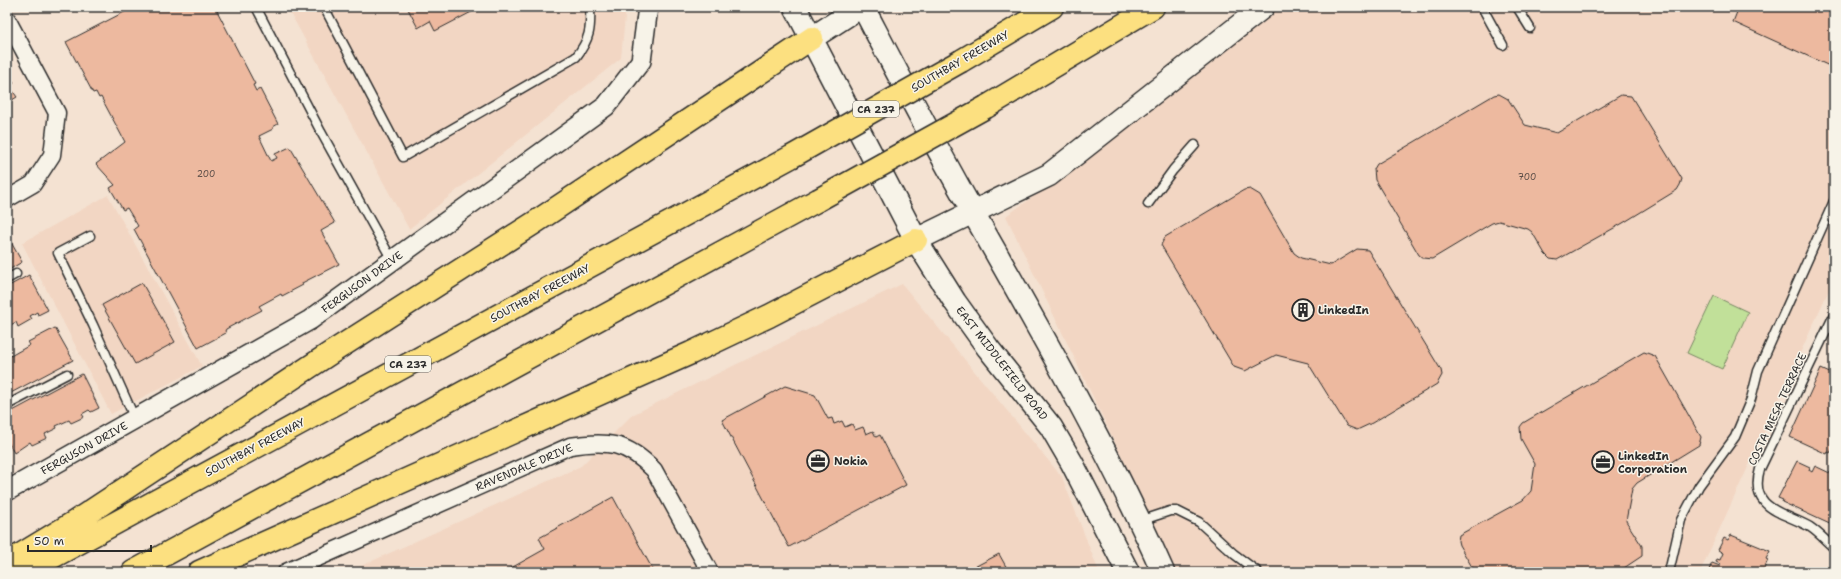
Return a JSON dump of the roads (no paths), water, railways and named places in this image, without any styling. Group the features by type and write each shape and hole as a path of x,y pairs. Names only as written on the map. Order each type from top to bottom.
{"highway":[{"name":"SOUTHBAY FREEWAY","path":"25,572 791,157 962,61 1052,7"},
{"path":"133,572 818,200 986,107 1153,7"},
{"path":"7,563 73,523 329,354 534,224 812,38"},
{"path":"199,572 691,354 769,316 916,240"}],"main road":[{"name":"EAST MIDDLEFIELD ROAD","path":"795,7 916,240 955,302 988,348 1051,427 1072,463 1128,572"},
{"path":"812,38 861,7 973,213 1060,367 1140,521 1163,572"},
{"path":"916,240 1048,175 1263,7"}],"street":[{"name":"FERGUSON DRIVE","path":"7,491 310,320 606,106 641,61 648,7"},
{"path":"7,19 57,113 52,155 33,184 7,199"},
{"name":"RAVENDALE DRIVE","path":"286,572 570,446 593,442 628,448 643,458 654,470 710,572"}],"lane":[{"path":"256,7 321,132 392,260"},
{"path":"324,7 403,157 576,57 585,46 591,29 590,7"},
{"path":"1482,7 1503,45"},
{"path":"1517,7 1530,28"},
{"path":"1148,204 1173,170 1195,145"},
{"path":"1669,572 1681,520 1699,486 1735,438 1752,399 1758,371 1834,201"},
{"path":"90,236 58,254 93,325 135,419"},
{"path":"7,279 16,274"},
{"name":"COSTA MESA TERRACE","path":"1834,315 1760,469 1756,487 1762,499 1772,509 1810,527 1834,548"},
{"path":"7,405 67,374"},
{"path":"1140,521 1170,511 1177,511 1198,522 1228,549 1258,572"}],"place":[{"name":"LinkedIn","path":"1303,310"},
{"name":"Nokia","path":"818,461"},
{"name":"LinkedIn Corporation","path":"1603,462"}]}
